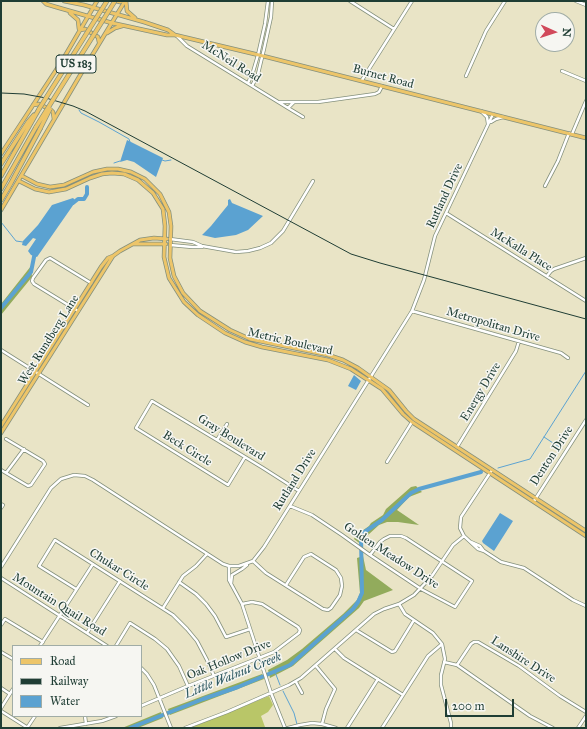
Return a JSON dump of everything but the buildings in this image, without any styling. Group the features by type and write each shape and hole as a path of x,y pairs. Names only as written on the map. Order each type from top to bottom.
{"highway":[{"name":"US 183","path":"29,123 106,1"},
{"name":"US 183","path":"1,190 115,1"},
{"path":"1,164 29,123"},
{"path":"1,176 29,123"},
{"path":"1,200 38,128"}],"main road":[{"name":"Burnet Road","path":"43,1 46,4 67,11 123,26 167,35 175,35 362,80 586,138"},
{"name":"Burnet Road","path":"64,1 138,20 168,30 175,35"},
{"path":"1,154 62,61 97,1"},
{"path":"115,1 122,1"},
{"path":"1,210 126,1"},
{"path":"126,1 127,11 138,20"},
{"path":"67,11 78,20 79,31"},
{"path":"106,34 115,28 123,26"},
{"path":"79,31 85,29 98,37 99,44"},
{"path":"33,105 39,104 51,110 53,112 54,121"},
{"name":"Metric Boulevard","path":"22,176 37,184 54,187 69,183 95,171 118,169 136,174 146,180 163,198 169,212 171,226 170,258 174,276 180,288 192,303 208,316 246,340 323,354 347,362 389,390 405,414 413,420 535,500 586,536"},
{"path":"95,171 96,176"},
{"name":"Metric Boulevard","path":"19,181 35,189 54,192 66,189 96,176 107,173 124,174 143,183 153,192 164,213 164,257 168,274 176,290 189,306 205,320 225,333 262,347 322,358 370,378"},
{"name":"West Rundberg Lane","path":"76,310 91,283 113,256 120,251 140,242 140,240 154,238 170,240"},
{"name":"West Rundberg Lane","path":"134,244 170,245"},
{"name":"West Rundberg Lane","path":"1,433 99,274"},
{"path":"189,306 192,303"},
{"path":"322,358 323,354"},
{"name":"West Rundberg Lane","path":"1,426 8,420"},
{"name":"Metric Boulevard","path":"535,500 586,531"}],"street":[{"path":"248,83 258,55 265,24 268,1"},
{"path":"252,86 258,74 271,17 272,1"},
{"path":"350,1 394,29"},
{"path":"362,80 412,1"},
{"path":"466,76 486,31 505,1"},
{"path":"576,1 586,5"},
{"name":"McNeil Road","path":"175,35 187,46 303,117"},
{"path":"562,71 586,81"},
{"path":"279,102 318,102 376,94 382,86"},
{"path":"545,186 586,101"},
{"path":"288,108 294,102"},
{"path":"481,111 486,117 488,125 494,120 504,117"},
{"name":"Rutland Drive","path":"254,561 412,311 424,280 434,241 493,114"},
{"name":"West Rundberg Lane","path":"170,240 192,242 202,246 241,252 254,250 275,239 282,231 313,181"},
{"name":"McKalla Place","path":"446,213 586,301"},
{"name":"West Rundberg Lane","path":"170,245 192,247 202,246"},
{"path":"76,310 34,284 32,281 33,277 47,260 51,258 91,283"},
{"path":"547,276 554,269 586,258"},
{"name":"Metropolitan Drive","path":"412,311 561,353 568,358"},
{"name":"Energy Drive","path":"456,448 516,351 519,341"},
{"path":"1,350 88,405"},
{"name":"Gray Boulevard","path":"152,401 299,491"},
{"name":"Beck Circle","path":"152,401 136,428 228,485 245,457"},
{"path":"387,462 413,420"},
{"name":"Denton Drive","path":"535,500 586,420"},
{"path":"217,440 227,424"},
{"path":"1,470 27,486 31,485 45,463 6,439"},
{"path":"6,473 24,450"},
{"path":"491,471 461,517 460,528 464,536 470,542 480,546 484,551 500,562 524,568 573,600 586,606"},
{"path":"1,567 51,488 61,479 74,475 85,476 93,480 207,554 229,566 239,566 254,561 266,573 323,609 328,610 331,608 340,595 342,578 336,570 314,554 308,554 304,557 286,585"},
{"path":"1,504 3,505 1,508"},
{"name":"Golden Meadow Drive","path":"290,506 312,515 421,589 455,607 472,581 442,561"},
{"path":"370,555 380,542 396,535 406,538 442,561"},
{"path":"185,728 296,682 374,614 399,604 421,589 432,576 453,545 464,536"},
{"name":"Chukar Circle","path":"76,589 39,566 55,540 163,608 180,622 203,652 214,676"},
{"path":"163,608 183,576 196,566 207,554"},
{"path":"41,645 93,564"},
{"path":"231,584 232,575 247,564"},
{"path":"229,566 228,577 242,604 266,679 285,728"},
{"name":"Mountain Quail Road","path":"1,578 105,645"},
{"path":"87,633 120,581"},
{"path":"179,582 196,594 206,604 215,616 226,637 250,629"},
{"name":"Oak Hollow Drive","path":"142,706 188,686 260,659 278,650 299,633 300,630 298,627 262,604 252,602 242,604"},
{"path":"399,604 405,614 433,633 442,644 444,662 441,675 441,685 451,728"},
{"path":"1,625 5,619 43,642"},
{"path":"356,630 392,652 395,651 414,620"},
{"path":"117,645 130,623 159,642 170,653 179,666 188,686"},
{"name":"Lanshire Drive","path":"457,665 471,644 478,642 519,666 560,696 586,712"},
{"path":"382,728 428,656 442,644"},
{"path":"335,649 344,658 403,695"},
{"path":"1,652 12,658"},
{"path":"444,662 457,665 524,712 553,728"},
{"path":"316,666 335,689 326,709 322,724"},
{"path":"142,669 150,678 160,698 171,728"},
{"path":"347,728 378,679"},
{"path":"296,682 302,692"},
{"path":"1,688 10,694"},
{"path":"12,691 1,710 28,728 34,717"},
{"path":"580,727 586,716"},
{"path":"85,717 86,724"},
{"path":"60,728 102,721 113,717"},
{"path":"288,728 312,723 336,728"}],"green space":[{"path":"31,266 32,277 1,315 1,304"},
{"path":"416,486 422,492 409,497 397,510 419,525 387,522 379,525 368,535 362,545 354,539 357,533 362,531 383,515 386,509 411,487"},
{"path":"363,556 366,570 393,590 364,601 359,608 293,666 270,678 268,670 287,660 302,649 357,600 360,593 357,558"},
{"path":"262,674 264,679 170,715 168,709"},
{"path":"269,696 273,705 268,712 261,716 265,727 263,728 190,728"},
{"path":"161,712 163,718 138,728 122,728"}],"water":[{"path":"127,140 163,158 156,177 134,162 127,160 120,162"},
{"path":"73,198 76,201 37,257 31,255 28,251 36,239 33,238 26,246 22,245 23,241 38,225 52,205"},
{"path":"230,199 232,203 263,216 248,230 236,235 215,238 202,235 228,205 228,200"},
{"path":"354,375 361,381 356,390 348,386"},
{"path":"500,513 513,521 494,551 482,541"}],"waterway":[{"path":"79,110 81,113 129,139 130,142"},
{"path":"162,160 171,160"},
{"path":"114,163 120,161"},
{"path":"73,203 78,199 84,199 87,194 87,187"},
{"path":"1,222 16,241 23,242"},
{"path":"1,308 31,272 35,252"},
{"name":"Little Walnut Creek","path":"498,468 530,459 586,371"},
{"name":"Little Walnut Creek","path":"544,437 562,449"},
{"name":"Little Walnut Creek","path":"130,728 203,699 238,687 290,665 353,609 358,602 362,593 361,537 363,533 382,520 411,493 419,489 481,472"},
{"path":"275,672 280,685"},
{"path":"283,691 294,713 298,728"}],"railway":[{"path":"1,93 24,94 46,98 85,111 351,254 586,319"}]}
